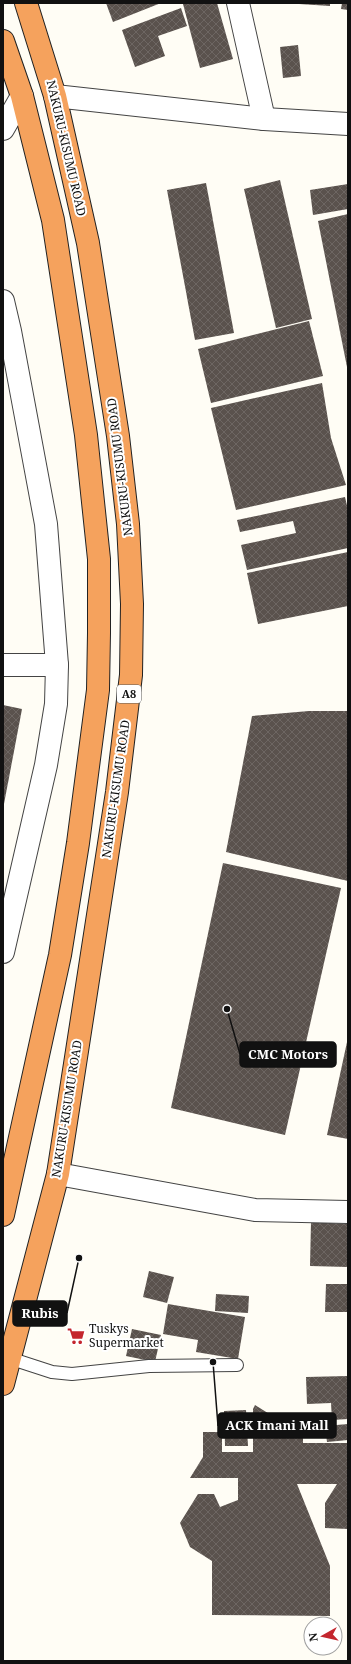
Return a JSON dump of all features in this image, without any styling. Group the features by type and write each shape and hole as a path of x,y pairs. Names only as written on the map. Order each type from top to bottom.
{"highway":[{"name":"NAKURU-KISUMU ROAD","path":"3,1384 58,1174 117,792 131,675 132,604 128,524 118,436 88,243 55,96 26,3"},
{"path":"3,41 22,96 53,220 86,436 98,559 99,633 97,697 78,843 60,955 3,1215"}],"street":[{"path":"238,3 264,119"},
{"path":"3,129 22,96"},
{"path":"55,96 264,119 348,124"},
{"path":"3,301 46,524 57,665 56,704 46,765 3,952"},
{"path":"3,665 57,665"},
{"path":"58,1174 255,1210 348,1212"}],"lane":[{"path":"9,1358 52,1372 72,1374 149,1366 237,1365"}],"building":[{"path":"106,3 161,3 113,22"},
{"path":"217,3 233,59 200,68 183,4"},
{"path":"330,3 330,6 299,4"},
{"path":"342,3 348,3 348,10 341,9"},
{"path":"181,8 187,26 158,36 165,56 135,67 122,30"},
{"path":"298,45 301,76 283,78 280,47"},
{"path":"280,180 312,319 276,328 244,189"},
{"path":"206,183 234,333 195,340 167,190"},
{"path":"348,184 348,209 313,215 310,190"},
{"path":"348,214 348,367 347,367 318,221"},
{"path":"309,321 323,376 211,403 198,349"},
{"path":"322,383 331,438 346,485 236,510 211,408"},
{"path":"345,497 348,510 348,548 247,570 241,545 296,533 293,521 240,532 237,520"},
{"path":"348,552 348,606 258,624 247,573"},
{"path":"3,705 22,709 4,804 3,804"},
{"path":"309,711 348,711 348,881 226,852 252,716"},
{"path":"223,863 341,888 285,1135 171,1108"},
{"path":"348,1042 348,1139 327,1135"},
{"path":"311,1222 348,1224 348,1267 310,1266"},
{"path":"149,1271 174,1277 167,1303 143,1297"},
{"path":"326,1284 348,1284 348,1312 325,1312"},
{"path":"216,1294 249,1296 248,1313 215,1311"},
{"path":"168,1304 245,1317 238,1359 196,1352 198,1340 163,1334"},
{"path":"132,1329 161,1335 155,1362 126,1356"},
{"path":"348,1376 348,1419 332,1420 331,1403 307,1404 306,1377"},
{"path":"255,1405 303,1435 303,1443 348,1443 348,1529 325,1528 325,1503 337,1484 297,1484 330,1566 330,1616 212,1615 212,1561 190,1547 180,1523 198,1494 214,1494 220,1507 238,1500 238,1478 190,1478 203,1457 203,1432 222,1432 222,1452 253,1452 253,1409"},
{"path":"246,1410 248,1446 225,1446 224,1411"},
{"path":"348,1424 348,1440 327,1442 325,1426"}],"place":[{"name":"CMC Motors","path":"227,1009"},
{"name":"Rubis","path":"79,1258"},
{"name":"Tuskys Supermarket","path":"76,1336"},
{"name":"ACK Imani Mall","path":"213,1362"}]}
